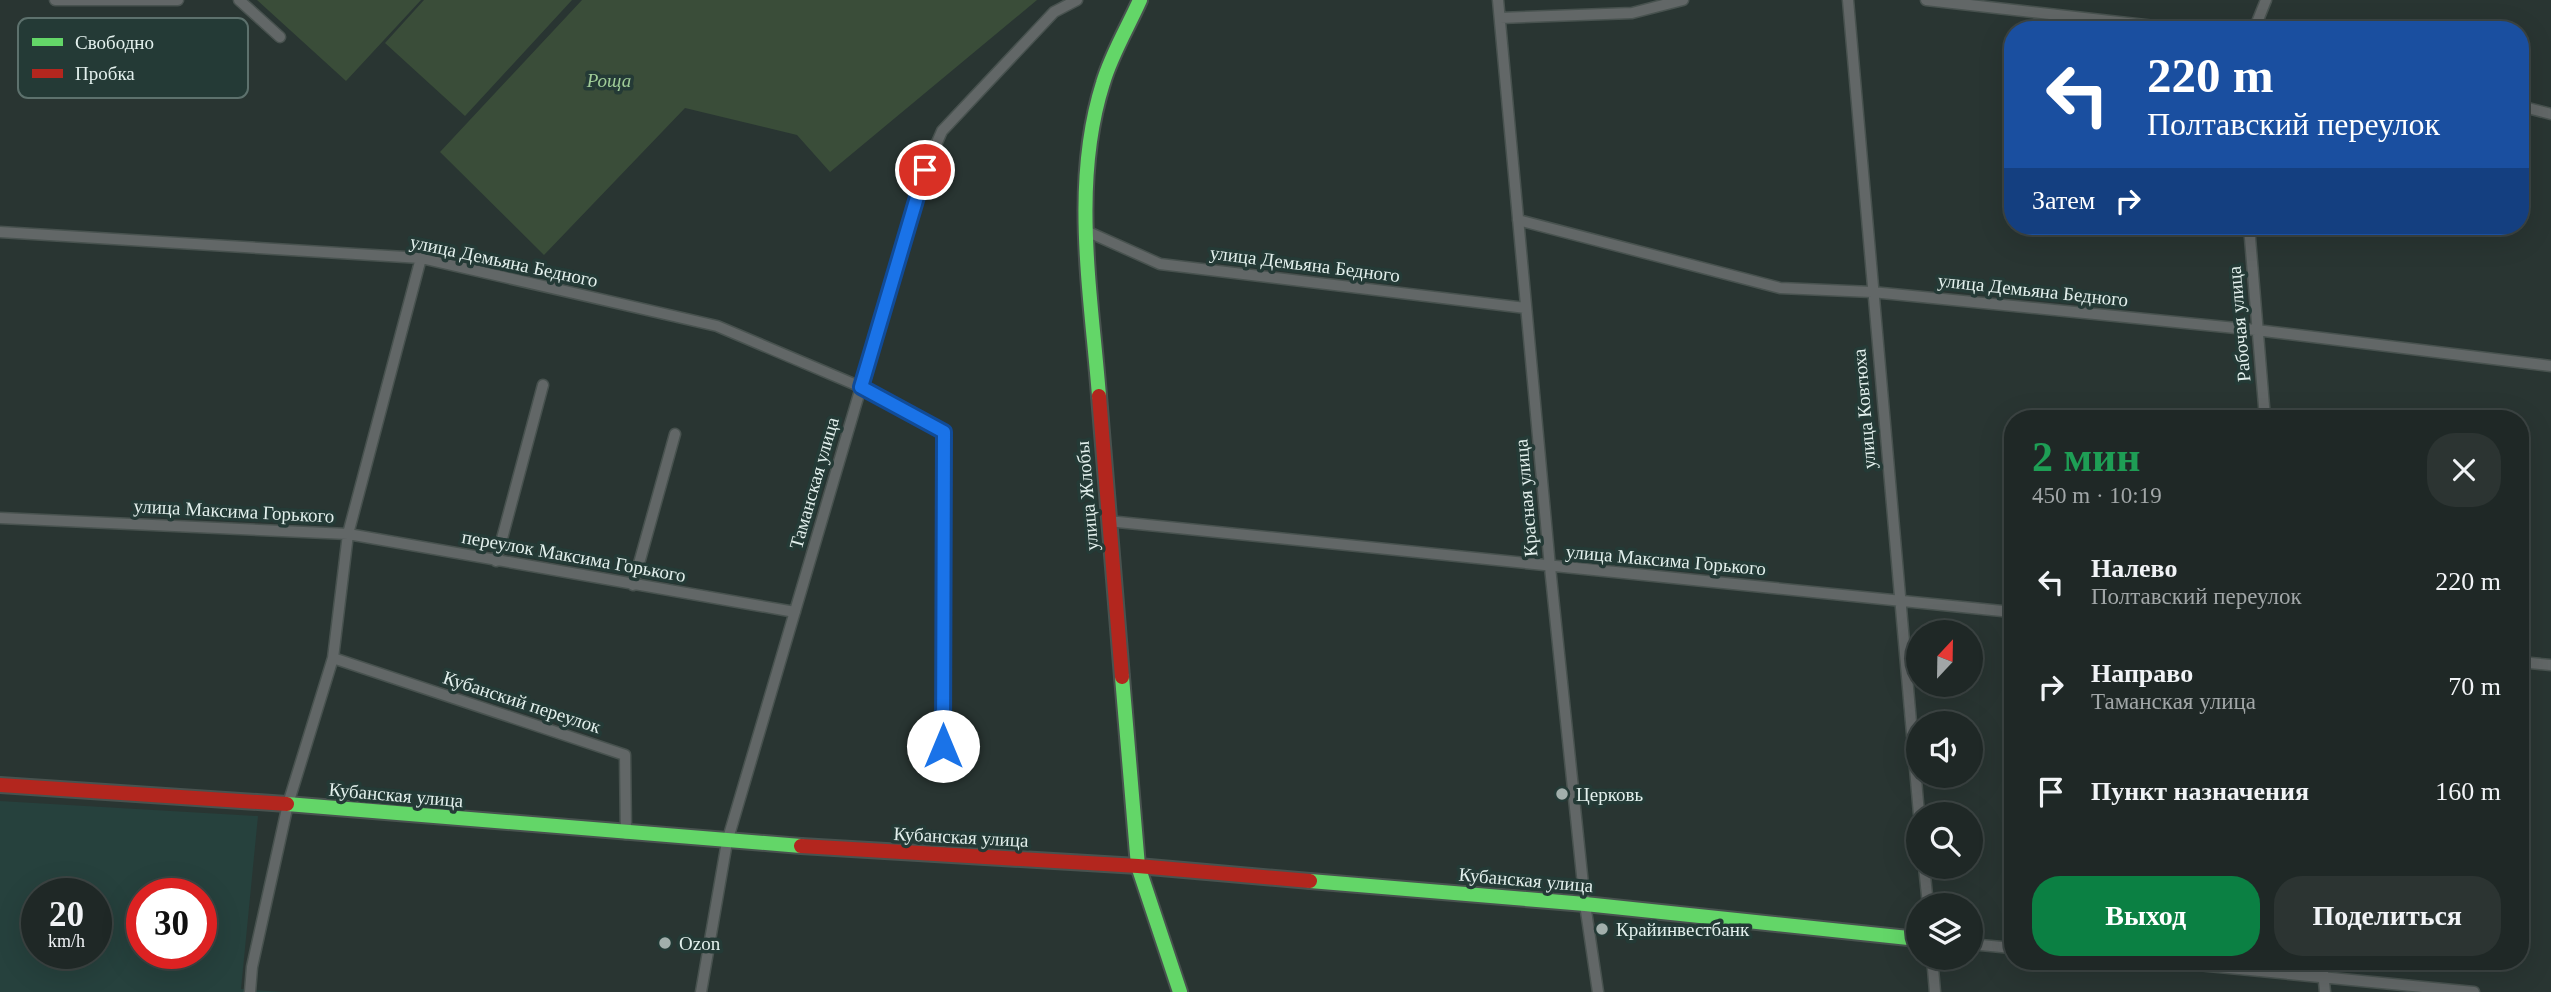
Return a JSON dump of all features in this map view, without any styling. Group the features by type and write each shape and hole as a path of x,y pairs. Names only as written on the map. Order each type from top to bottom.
{"street":[{"path":"55,0 178,0"},
{"path":"239,0 281,37"},
{"name":"Таманская улица","path":"701,992 727,842 925,170 942,131 1054,12 1077,0"},
{"name":"улица Жлобы","path":"1139,0 1103,81 1091,128 1084,180 1086,231 1138,866 1181,992"},
{"name":"Красная улица","path":"1498,0 1550,567 1585,904 1598,992"},
{"path":"1500,18 1632,13 1683,0"},
{"name":"улица Ковтюха","path":"1848,0 1918,802"},
{"path":"1926,0 2110,21"},
{"path":"2258,21 2266,0"},
{"path":"2529,108 2551,114"},
{"name":"улица Демьяна Бедного","path":"1518,220 1780,288 1872,292 2256,330 2551,366"},
{"name":"улица Демьяна Бедного","path":"1086,231 1160,264 1526,308"},
{"name":"улица Демьяна Бедного","path":"0,232 421,258 717,326 861,387 944,432 943,746"},
{"name":"Рабочая улица","path":"2250,235 2264,410"},
{"name":"улица Максима Горького","path":"0,518 348,534 421,258"},
{"path":"496,561 543,385"},
{"path":"633,585 676,434"},
{"name":"улица Максима Горького","path":"1108,521 2004,611"},
{"path":"250,992 251,967 288,804 333,658 348,534"},
{"name":"переулок Максима Горького","path":"348,534 794,611"},
{"name":"Кубанский переулок","path":"333,658 625,755 626,834"},
{"path":"2529,663 2551,665"},
{"name":"Кубанская улица","path":"0,785 288,804 727,842 1138,866 1585,904 1906,938"},
{"path":"1983,945 2004,946"},
{"path":"1933,970 1935,992"},
{"path":"2257,970 2474,992"},
{"path":"2323,970 2325,992"}],"shaded area":[{"path":"0,801 258,816 241,989 284,992 0,992"}],"green space":[{"path":"257,0 421,0 346,81"},
{"path":"424,0 572,0 465,116 385,43"},
{"name":"Роща","path":"582,0 1037,0 830,172 797,135 685,108 544,255 440,152"}],"traffic: fast":[{"path":"1099,396 1086,239 1088,160 1093,121 1106,73 1140,0"},
{"path":"1122,677 1138,866 1180,992"},
{"path":"287,804 801,846"},
{"path":"1310,881 1585,904 1906,938"}],"traffic: jam":[{"path":"1099,396 1122,677"},
{"path":"0,785 287,804"},
{"path":"801,846 1138,866 1310,881"}],"place":[{"name":"Церковь","path":"1562,794"},
{"name":"Крайинвестбанк","path":"1602,929"},
{"name":"Ozon","path":"665,943"}],"route":[{"path":"925,170 861,387 944,432 943,746"}]}
